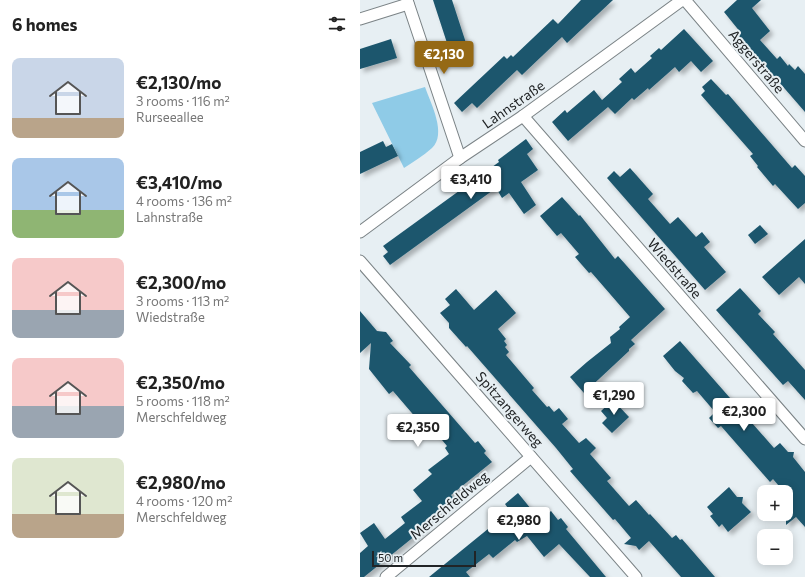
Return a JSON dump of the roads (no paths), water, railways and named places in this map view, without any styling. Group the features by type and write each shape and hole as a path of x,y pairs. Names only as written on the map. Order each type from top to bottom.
{"street":[{"name":"Lahnstraße","path":"360,232 460,158 523,116 684,0"},
{"name":"Aggerstraße","path":"684,0 805,141"},
{"path":"360,19 407,2 460,158"},
{"name":"Wiedstraße","path":"523,116 805,439"},
{"name":"Spitzangerweg","path":"360,261 636,577"},
{"name":"Merschfeldweg","path":"386,577 531,457"}]}
